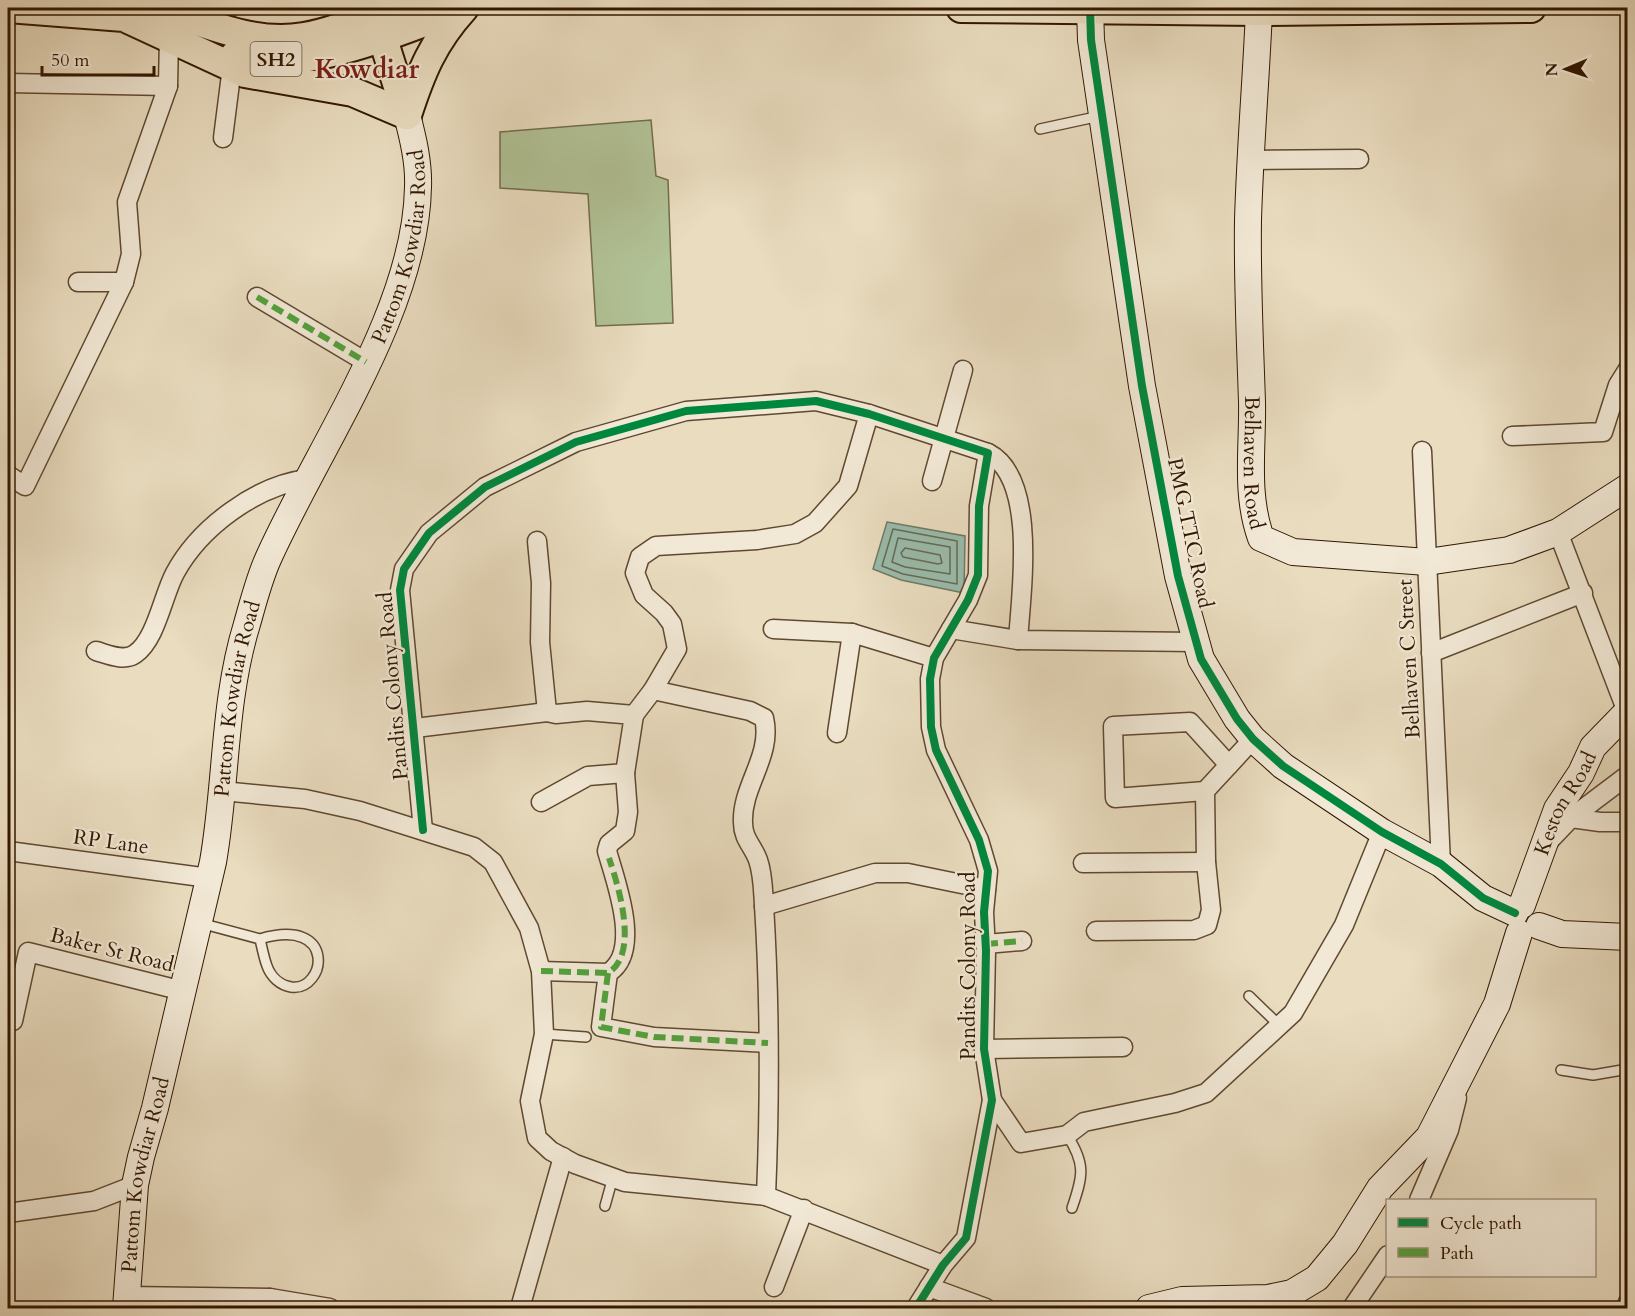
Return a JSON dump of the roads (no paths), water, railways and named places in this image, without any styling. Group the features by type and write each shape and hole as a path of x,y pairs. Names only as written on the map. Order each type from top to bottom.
{"main road":[{"name":"SH2","path":"8,8 124,17 169,38 246,58 278,60 314,57 381,20 464,8"},
{"path":"160,8 223,30 260,38 304,37 381,20 407,115"},
{"path":"407,115 423,68 443,31 464,8"},
{"path":"961,8 1259,10 1531,8"},
{"name":"SH2","path":"320,85 381,20"},
{"path":"169,38 232,67 264,78 320,85 373,98 407,115"}],"street":[{"name":"PMG TTC Road","path":"1090,8 1091,40 1142,386 1178,576 1196,642 1207,669 1237,719 1253,739 1283,766 1382,832 1441,864 1483,898 1524,919 1562,934 1628,937"},
{"name":"Belhaven Road","path":"1259,10 1248,230 1252,404 1250,471 1256,524 1261,538 1293,552 1426,562 1509,550 1558,532 1623,490"},
{"path":"8,475 25,486 124,282 131,254 127,202 168,86 169,38"},
{"path":"223,138 232,67"},
{"path":"8,83 168,86"},
{"name":"Pattom Kowdiar Road","path":"126,1302 135,1185 200,922 219,828 228,711 247,624 267,561 366,362 398,289 412,241 418,186 413,136 407,115"},
{"path":"1251,160 1359,159"},
{"path":"78,282 124,282"},
{"path":"257,297 366,362"},
{"path":"1512,436 1603,432 1618,385 1628,369"},
{"path":"932,481 963,370"},
{"name":"Pandits Colony Road","path":"423,830 400,590 404,569 429,533 485,487 576,442 686,411 816,401 869,414 942,440 988,453 979,506 978,575 968,600 934,658 930,679 936,750 979,840 988,871 984,912 986,944 984,1049 992,1100 966,1238 943,1265 916,1308"},
{"path":"768,1043 654,1036 601,1027 608,973 618,963 626,921 620,890 607,851 609,844 625,831 628,812 625,773 634,715 677,649 672,624 664,612 644,595 635,573 640,557 656,546 757,540 795,534 815,523 848,486 869,414"},
{"name":"Belhaven C Street","path":"1422,451 1441,864"},
{"path":"988,453 998,458 1011,477 1025,536 1018,640"},
{"path":"96,651 123,658 134,655 150,634 175,572 199,541 240,504 288,481 308,479"},
{"path":"1558,532 1627,712"},
{"path":"537,541 541,583 540,642 547,712"},
{"path":"1431,653 1583,593"},
{"path":"773,629 852,633 934,658"},
{"path":"951,629 1018,640 1196,642"},
{"path":"837,733 852,633"},
{"path":"652,690 750,711 764,718 767,731 765,747 744,807 742,821 745,838 758,858 764,906 768,1043 766,1196"},
{"path":"415,728 547,712 556,714 587,711 634,715"},
{"name":"Keston Road","path":"1149,1308 1268,1298 1292,1293 1317,1278 1345,1244 1380,1188 1429,1137 1462,1076 1497,1004 1524,919 1539,855 1557,809 1581,773 1593,747 1627,712"},
{"path":"1229,765 1190,722 1113,726 1115,798 1205,791 1229,765 1253,739"},
{"path":"541,802 588,776 625,773"},
{"path":"1539,855 1571,818 1628,775"},
{"path":"222,791 305,799 423,830 474,847 493,862 529,928 541,971 544,1034 530,1101 537,1138 563,1157 613,1178 671,1187 718,1189 766,1196 943,1265"},
{"path":"1096,931 1194,930 1207,925 1211,910 1206,861 1205,791"},
{"path":"1571,818 1600,822 1628,822"},
{"path":"992,1100 1021,1143 1067,1135 1084,1122 1175,1103 1206,1093 1293,1013 1344,925 1382,832"},
{"name":"RP Lane","path":"8,851 209,878"},
{"path":"1083,863 1206,861"},
{"path":"764,906 874,873 908,873 986,889"},
{"path":"986,944 1022,941"},
{"name":"Baker St Road","path":"13,1021 28,952 183,991"},
{"path":"541,971 608,973"},
{"path":"984,1049 1075,1050 1083,1047 1123,1047"},
{"path":"1419,1199 1449,1130 1462,1076"},
{"path":"520,1308 563,1157"},
{"path":"8,1213 94,1201 135,1185"},
{"path":"774,1287 804,1209"},
{"path":"1352,1308 1386,1258"},
{"path":"929,1287 986,1308"},
{"path":"126,1302 269,1303 330,1308"},
{"path":"1626,1308 1628,1302"}],"lane":[{"path":"339,8 381,20"},
{"path":"1040,129 1103,116"},
{"path":"200,922 260,939 282,932 301,936 313,943 318,958 316,972 309,982 298,988 284,986 273,977 267,966 260,939"},
{"path":"1249,996 1280,1026"},
{"path":"544,1034 586,1037"},
{"path":"1561,1070 1593,1076 1628,1069"},
{"path":"1067,1135 1082,1165 1080,1182 1072,1208"},
{"path":"605,1206 613,1178"}],"water":[{"path":"887,522 965,536 964,593 901,580 873,569"}],"district":[{"name":"Kowdiar","path":"367,69"}]}
